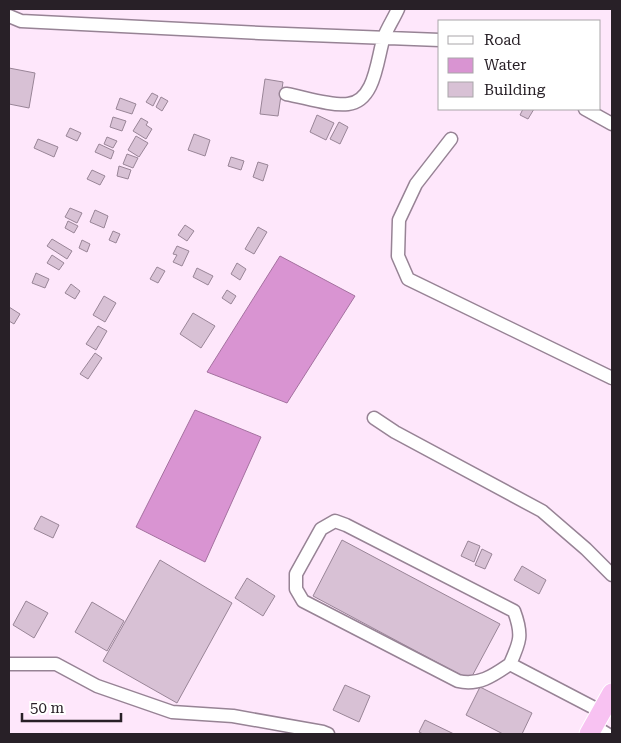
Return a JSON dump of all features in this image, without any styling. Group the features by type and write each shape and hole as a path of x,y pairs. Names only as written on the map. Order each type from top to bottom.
{"highway":[{"path":"598,727 612,694"}],"street":[{"path":"286,94 332,103 348,104 360,99 372,84 384,36 398,9"},
{"path":"9,16 22,21 438,40"},
{"path":"587,110 612,124"},
{"path":"451,139 416,184 399,220 398,256 408,278 612,378"},
{"path":"374,418 395,432 542,511 586,549 612,576"},
{"path":"334,522 346,525 514,611 519,625 520,643 510,664 488,679 473,682 458,680 303,600 296,589 296,574 321,529 334,522"},
{"path":"9,664 56,664 97,686 172,712 233,716 324,733"},
{"path":"510,664 598,727"}],"water":[{"path":"280,256 355,296 287,403 207,372"},
{"path":"195,410 261,437 205,562 136,527"}],"building":[{"path":"9,68 35,73 29,108 9,104"},
{"path":"265,79 283,82 278,116 260,114"},
{"path":"152,93 158,96 153,106 146,102"},
{"path":"161,97 168,101 162,111 156,107"},
{"path":"120,98 136,104 132,114 116,109"},
{"path":"522,110 533,110 528,119 520,115"},
{"path":"317,115 334,123 326,140 310,132"},
{"path":"113,117 126,121 122,131 110,127"},
{"path":"141,118 148,122 146,125 152,129 146,139 133,131"},
{"path":"339,122 348,127 340,144 330,139"},
{"path":"70,128 81,133 77,141 66,136"},
{"path":"194,134 210,140 205,156 188,150"},
{"path":"136,136 148,143 139,157 128,150"},
{"path":"107,137 117,141 113,148 104,144"},
{"path":"38,139 58,147 54,157 34,148"},
{"path":"99,144 114,151 111,159 95,152"},
{"path":"127,154 138,158 133,168 123,164"},
{"path":"231,157 244,161 241,170 228,166"},
{"path":"258,162 268,165 263,181 253,177"},
{"path":"119,166 131,170 128,179 117,176"},
{"path":"92,170 105,176 100,185 87,179"},
{"path":"70,208 82,213 77,223 65,217"},
{"path":"95,210 108,216 104,228 90,222"},
{"path":"68,221 78,226 74,233 65,228"},
{"path":"185,225 194,231 187,241 178,235"},
{"path":"258,227 267,232 254,254 245,249"},
{"path":"113,231 120,234 116,243 109,240"},
{"path":"52,239 72,251 67,259 47,246"},
{"path":"82,240 90,244 87,252 79,248"},
{"path":"177,246 189,251 182,266 173,262 177,255 173,254"},
{"path":"52,255 64,263 59,270 47,263"},
{"path":"237,263 246,269 240,280 231,274"},
{"path":"157,267 165,271 158,283 150,279"},
{"path":"197,268 213,276 208,285 193,277"},
{"path":"36,273 49,279 45,288 32,283"},
{"path":"71,284 80,291 75,299 65,293"},
{"path":"227,290 236,296 231,304 222,298"},
{"path":"104,296 116,303 105,322 93,315"},
{"path":"9,307 20,314 14,324 9,321"},
{"path":"193,313 215,326 201,348 180,334"},
{"path":"98,326 107,331 96,350 86,344"},
{"path":"95,353 102,358 88,379 80,374"},
{"path":"41,516 59,525 53,538 34,529"},
{"path":"342,540 500,624 470,680 313,596"},
{"path":"468,541 480,546 474,562 461,556"},
{"path":"482,549 492,554 485,569 475,565"},
{"path":"160,560 232,603 177,703 103,661"},
{"path":"522,566 546,580 539,594 514,580"},
{"path":"247,578 275,596 263,616 235,598"},
{"path":"26,601 48,613 34,638 13,625"},
{"path":"92,602 124,621 107,651 75,632"},
{"path":"345,685 370,696 359,722 333,710"},
{"path":"480,687 532,713 522,734 503,734 466,715"},
{"path":"425,720 454,734 423,734 419,732"}]}
